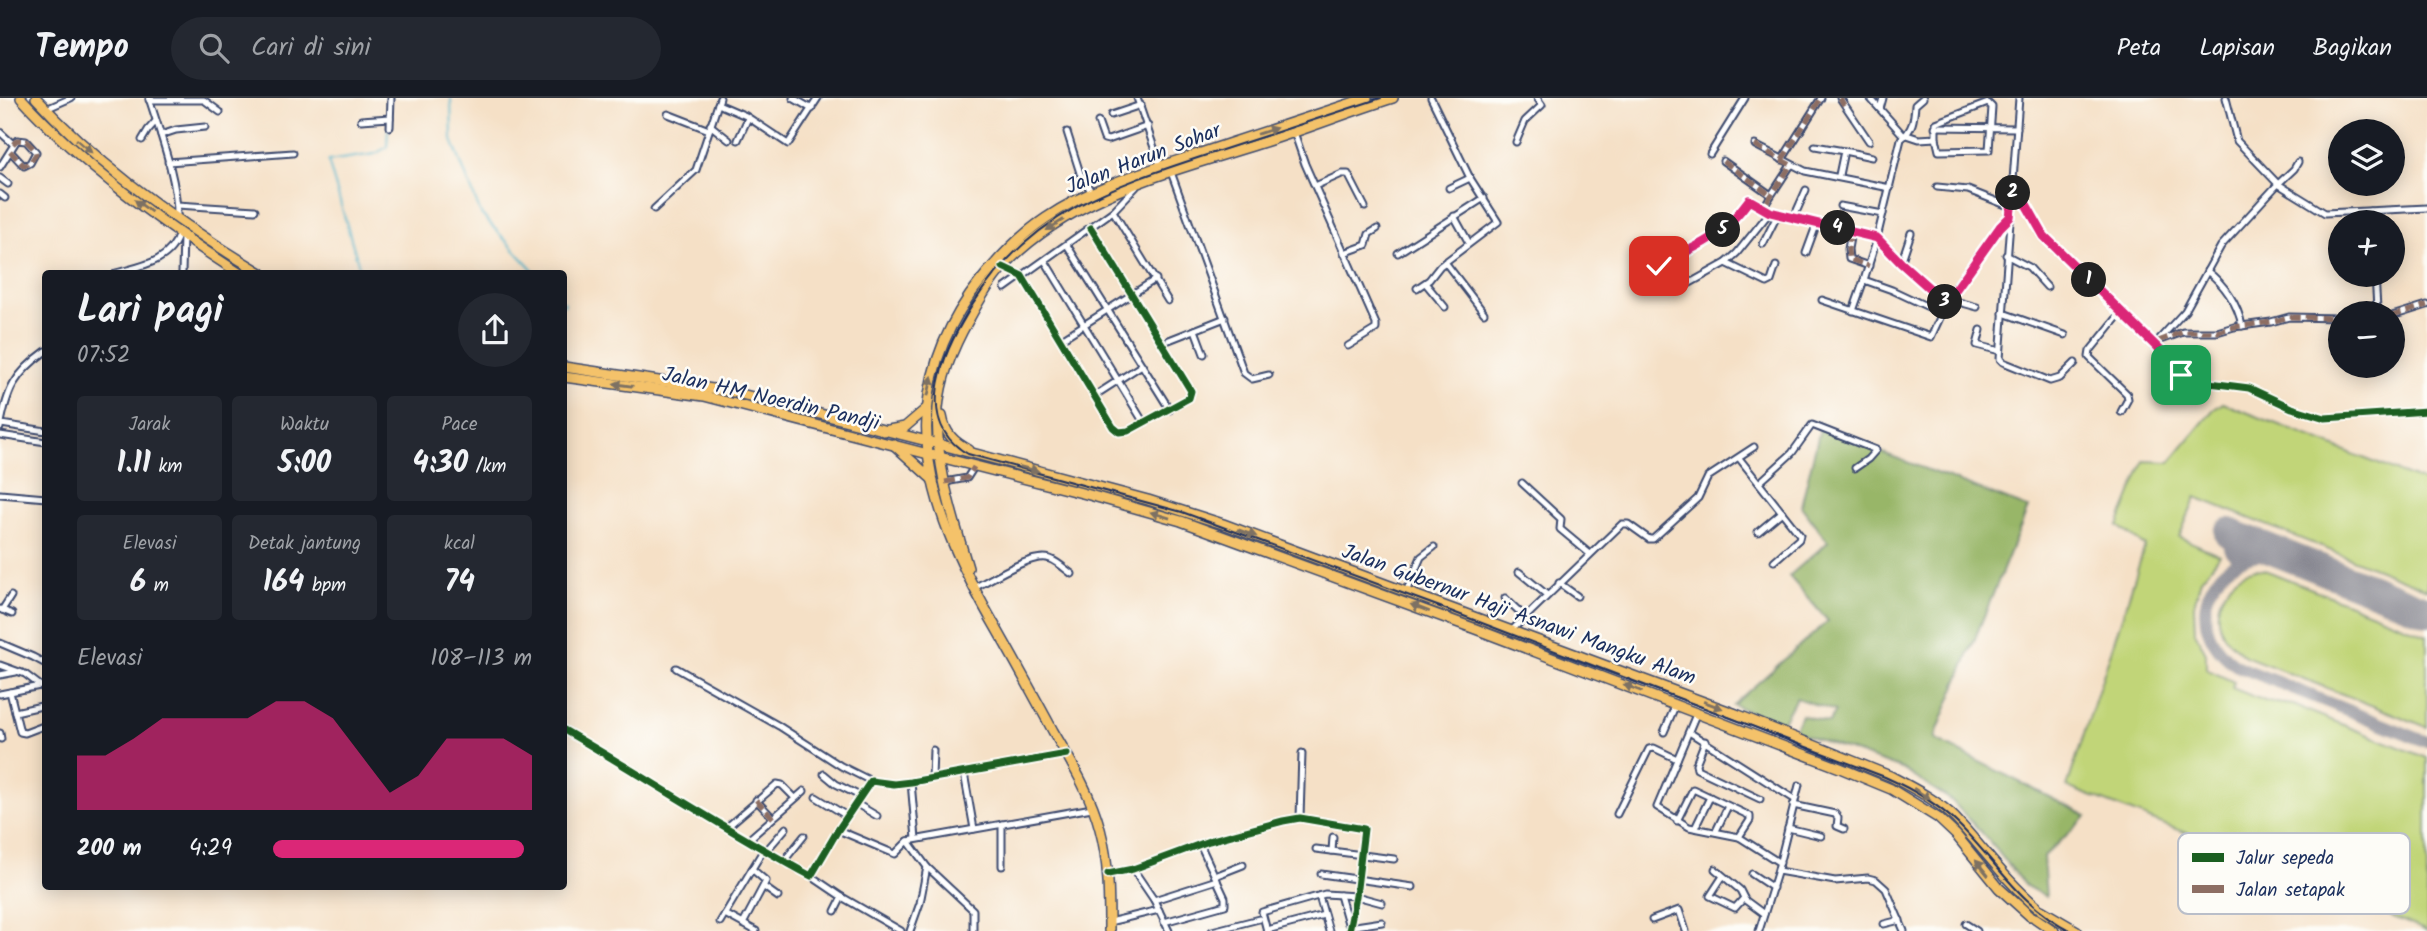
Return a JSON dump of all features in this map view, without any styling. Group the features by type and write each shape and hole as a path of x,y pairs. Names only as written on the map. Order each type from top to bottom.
{"main road":[{"path":"21,98 63,143 100,175 234,270"},
{"path":"36,98 52,106 86,148 210,241 256,270"},
{"name":"Jalan Harun Sohar","path":"960,553 940,458 940,397 946,365 954,345 977,304 1003,267 1049,228 1092,203 1165,171 1367,98"},
{"name":"Jalan Harun Sohar","path":"1109,926 1108,874 1100,829 1092,808 1067,754 974,589 934,482 928,454 926,409 934,366 948,332 985,275 1009,249 1041,222 1092,192 1294,132 1393,98"},
{"path":"204,250 210,241"},
{"name":"Jalan HM Noerdin Pandji","path":"567,366 705,386 939,445"},
{"name":"Jalan HM Noerdin Pandji","path":"567,377 704,396 940,458"},
{"path":"940,397 948,435 960,445 985,458"},
{"path":"883,431 905,427 926,409"},
{"path":"893,444 934,482"},
{"name":"Jalan Gubernur Haji Asnawi Mangku Alam","path":"939,445 1185,511 1779,731 1891,776 1940,805 1954,817 2036,913"},
{"name":"Jalan Gubernur Haji Asnawi Mangku Alam","path":"940,458 1097,496 1181,522 1698,712 1891,789 1922,807 1956,835 1994,883 2036,913"},
{"path":"1774,742 1779,731"},
{"path":"2036,913 2054,931"},
{"path":"2036,913 2077,931"}],"street":[{"path":"52,106 71,98"},
{"path":"390,127 391,98"},
{"path":"710,98 788,144 818,98"},
{"path":"793,98 812,109"},
{"path":"1137,98 1246,377 1252,379 1269,375"},
{"path":"1417,288 1426,284 1445,262 1498,222 1470,178 1431,98"},
{"path":"1516,142 1525,121 1542,106 1537,98"},
{"path":"1710,154 1745,98"},
{"path":"1782,160 1821,98"},
{"path":"1840,98 1869,141"},
{"path":"1844,105 1850,98"},
{"path":"1870,98 1905,136 1936,138"},
{"path":"1880,109 1883,98"},
{"path":"1853,311 1877,238 1900,143 1914,118 1915,105 1923,98"},
{"path":"2019,98 2000,359 2050,381 2060,378 2075,363"},
{"path":"2226,98 2237,141 2277,184 2321,212 2328,212"},
{"path":"177,217 168,162 149,99 204,99 220,111"},
{"path":"654,209 696,170 719,101"},
{"path":"1988,103 1992,107 1991,128 1990,148 1986,151 1938,151 1935,127 1937,122 1988,103"},
{"path":"1111,115 1141,105"},
{"path":"668,114 710,127 729,140"},
{"path":"361,120 390,118"},
{"path":"738,140 748,118"},
{"path":"142,140 156,121"},
{"path":"1098,122 1104,139 1108,140 1148,126"},
{"path":"161,135 181,129 205,127"},
{"path":"1935,127 2017,128"},
{"path":"0,132 13,144"},
{"path":"1066,132 1080,173 1092,192"},
{"path":"1294,132 1305,164 1377,327 1348,346"},
{"path":"0,167 13,144 17,140 26,141 36,154 29,164 24,166 10,151"},
{"path":"1755,145 1805,171 1890,187"},
{"path":"1815,146 1872,157"},
{"path":"1839,175 1844,151"},
{"path":"168,162 293,153"},
{"path":"1723,162 1772,195"},
{"path":"2156,343 2185,311 2221,246 2298,162"},
{"path":"1763,208 1791,165"},
{"path":"1807,169 1890,187"},
{"path":"1315,186 1342,174 1349,174 1365,207"},
{"path":"0,178 8,184"},
{"path":"1449,188 1470,178"},
{"path":"2014,183 2044,236 2120,314 2156,343 2186,380 2249,388 2308,414 2325,418 2427,411"},
{"path":"1005,288 1113,211 1138,184"},
{"path":"1659,266 1719,234 1758,187"},
{"path":"1937,187 1968,190 2011,207"},
{"path":"1794,217 1806,190"},
{"path":"1398,253 1484,198"},
{"path":"1749,200 1770,212 1877,238 1901,263 1947,301 1977,307"},
{"path":"177,205 255,210"},
{"path":"1840,206 1883,215"},
{"path":"2389,210 2427,208"},
{"path":"1113,211 1168,301"},
{"path":"1690,283 1726,263 1746,244 1770,212"},
{"path":"1763,244 1778,214"},
{"path":"1454,216 1469,243"},
{"path":"1822,300 1931,337 1947,301 2010,217"},
{"path":"1806,253 1816,223"},
{"path":"1003,267 1022,276 1113,427 1119,432 1144,423 1189,398 1191,391 1091,228"},
{"path":"1344,253 1367,244 1368,234 1377,229"},
{"path":"1850,232 1849,259 1869,266"},
{"path":"1901,263 1911,233"},
{"path":"126,270 166,255 181,234"},
{"path":"181,234 182,270"},
{"path":"1067,246 1170,410"},
{"path":"2006,255 2029,267 2047,287"},
{"path":"1045,261 1144,423"},
{"path":"1445,262 1484,313"},
{"path":"1726,263 1767,283 1771,281 1776,266"},
{"path":"2207,271 2221,282 2241,318 2242,326"},
{"path":"1060,340 1156,279"},
{"path":"1864,280 1941,313"},
{"path":"1426,284 1445,307"},
{"path":"2405,312 2427,305"},
{"path":"2003,313 2065,335"},
{"path":"2120,314 2090,351 2089,357 2127,394 2128,400 2121,412"},
{"path":"2156,343 2183,332 2217,332 2289,317 2328,318"},
{"path":"1169,340 1225,318"},
{"path":"1195,330 1205,354"},
{"path":"1981,330 1977,345 2000,351"},
{"path":"42,354 26,365 15,379 4,401 0,426 42,431"},
{"path":"1094,396 1142,365"},
{"path":"1759,483 1792,453 1812,425 1876,450 1855,468"},
{"path":"0,435 42,441"},
{"path":"1511,631 1624,523 1653,539 1698,498 1708,477 1754,447"},
{"path":"1738,458 1800,537 1774,561"},
{"path":"945,482 967,478 974,467"},
{"path":"1521,483 1561,519 1560,529 1590,554"},
{"path":"0,494 42,498"},
{"path":"1758,532 1782,512"},
{"path":"1406,592 1421,557 1434,547"},
{"path":"974,589 1039,557 1051,559 1072,574"},
{"path":"1519,572 1547,595"},
{"path":"1559,583 1577,596"},
{"path":"11,596 1,609 12,614"},
{"path":"1505,598 1525,617"},
{"path":"0,643 42,662"},
{"path":"0,665 19,672 42,687"},
{"path":"676,668 871,781 894,784 911,782 1067,754"},
{"path":"0,675 19,672"},
{"path":"0,685 1,694 42,688"},
{"path":"10,692 22,733 42,726"},
{"path":"1664,732 1676,704"},
{"path":"15,712 42,706"},
{"path":"1698,712 1657,806 1677,821 1695,828 1739,836 1780,863"},
{"path":"567,732 901,931"},
{"path":"1689,732 1793,802 1835,814 1838,826 1844,830"},
{"path":"1705,741 1696,767 1760,799"},
{"path":"1618,814 1649,749 1654,748 1677,759"},
{"path":"932,778 933,750"},
{"path":"1300,818 1302,753"},
{"path":"964,773 974,829"},
{"path":"824,775 860,796"},
{"path":"811,876 871,781"},
{"path":"911,782 916,839"},
{"path":"726,828 756,800 780,784 795,798"},
{"path":"1759,931 1778,871 1799,785"},
{"path":"1677,821 1693,789 1750,816 1739,836"},
{"path":"748,840 804,791"},
{"path":"816,797 847,816"},
{"path":"1695,828 1710,797"},
{"path":"756,800 773,818"},
{"path":"855,803 877,816"},
{"path":"1716,831 1728,806"},
{"path":"838,830 895,855 908,841 916,839 1092,808"},
{"path":"1108,874 1133,869 1265,824 1300,818 1364,829 1349,929"},
{"path":"1002,824 1002,866"},
{"path":"720,922 765,850 786,828"},
{"path":"1788,828 1821,836"},
{"path":"785,861 803,836"},
{"path":"1332,851 1333,837"},
{"path":"908,841 927,867 973,910 973,931"},
{"path":"1164,922 1224,907 1225,898 1200,844"},
{"path":"1316,849 1394,859"},
{"path":"1154,900 1216,878 1243,865"},
{"path":"910,931 920,903 927,867"},
{"path":"743,924 766,879 752,869"},
{"path":"1133,869 1154,900 1169,931"},
{"path":"1715,869 1764,914"},
{"path":"1778,871 1835,881 1868,878 1876,880 1886,889 1904,931"},
{"path":"1321,874 1413,887"},
{"path":"1752,874 1773,888"},
{"path":"1723,876 1710,896 1735,908 1744,898"},
{"path":"764,887 778,897"},
{"path":"1324,915 1267,930 1262,912 1319,895 1356,896 1382,903"},
{"path":"1319,895 1329,931"},
{"path":"1339,895 1349,929"},
{"path":"835,911 842,897"},
{"path":"1109,926 1158,910"},
{"path":"1652,920 1679,910 1686,931"},
{"path":"725,914 756,931"},
{"path":"1212,931 1259,919"},
{"path":"1884,924 1899,920"},
{"path":"1349,929 1382,922"},
{"path":"1966,924 1977,931"}],"green space":[{"path":"2223,403 2427,483 2427,589 2196,497 2179,537 2220,555 2201,579 2194,605 2195,632 2206,653 2206,669 2234,682 2232,688 2267,702 2293,705 2427,758 2427,931 2386,914 2410,914 2410,833 2186,833 2067,787 2145,546 2118,526 2144,461 2170,462 2213,410"},
{"path":"1820,429 2028,508 1934,739 2087,816 2043,857 2046,897 2026,886 1951,800 1902,769 1794,731 1801,715 1829,723 1835,711 1796,698 1781,725 1733,705 1828,621 1789,576 1828,542 1801,506"},
{"path":"2255,569 2265,570 2427,635 2427,727 2245,656 2234,646 2220,627 2218,608 2231,583"}],"waterway":[{"path":"451,98 452,140 481,214 533,270"},
{"path":"360,270 328,161 375,154 387,147 388,129"}],"taxiway":[{"path":"2243,559 2236,557 2230,549 2237,531 2253,533 2262,546"},
{"path":"2288,556 2262,555 2240,561 2222,573 2211,589 2206,608 2208,628 2218,648 2237,666 2427,742"}],"runway":[{"path":"2229,533 2427,611"}],"tram line":[{"path":"1381,98 1147,175 1081,204 1023,245 997,272 973,304 945,357 938,388 937,410 950,439 968,454 1182,512 1440,607 1885,777 1942,809 2023,896 2071,931"}],"marked path":[{"path":"1782,160 1821,98"},
{"path":"1840,98 1844,105"},
{"path":"10,151 24,166 30,163 36,154 26,141 17,140 13,144"},
{"path":"1755,145 1791,165 1763,208"},
{"path":"1723,161 1771,195"},
{"path":"1851,232 1849,259 1869,266"},
{"path":"2405,312 2427,305"},
{"path":"2158,341 2183,332 2217,332 2289,317 2328,318"},
{"path":"945,482 967,478 974,467"},
{"path":"756,800 773,818"}],"cycle path":[{"path":"2014,183 2044,236 2120,314 2169,359 2186,380 2249,388 2292,408 2325,418 2427,411"},
{"path":"1659,266 1712,240 1749,200 1778,214 1877,238 1946,303"},
{"path":"1003,267 1022,276 1113,427 1119,432 1128,431 1189,398 1191,391 1091,228"},
{"path":"567,732 811,876 871,781 894,784 911,782 1067,754"},
{"path":"1108,874 1133,869 1209,841 1300,818 1364,829 1349,931"}],"route":[{"path":"1659,266 1719,234 1749,200 1770,212 1877,238 1946,303 2010,217 2014,183 2044,236 2120,314 2169,359 2181,375"}]}
